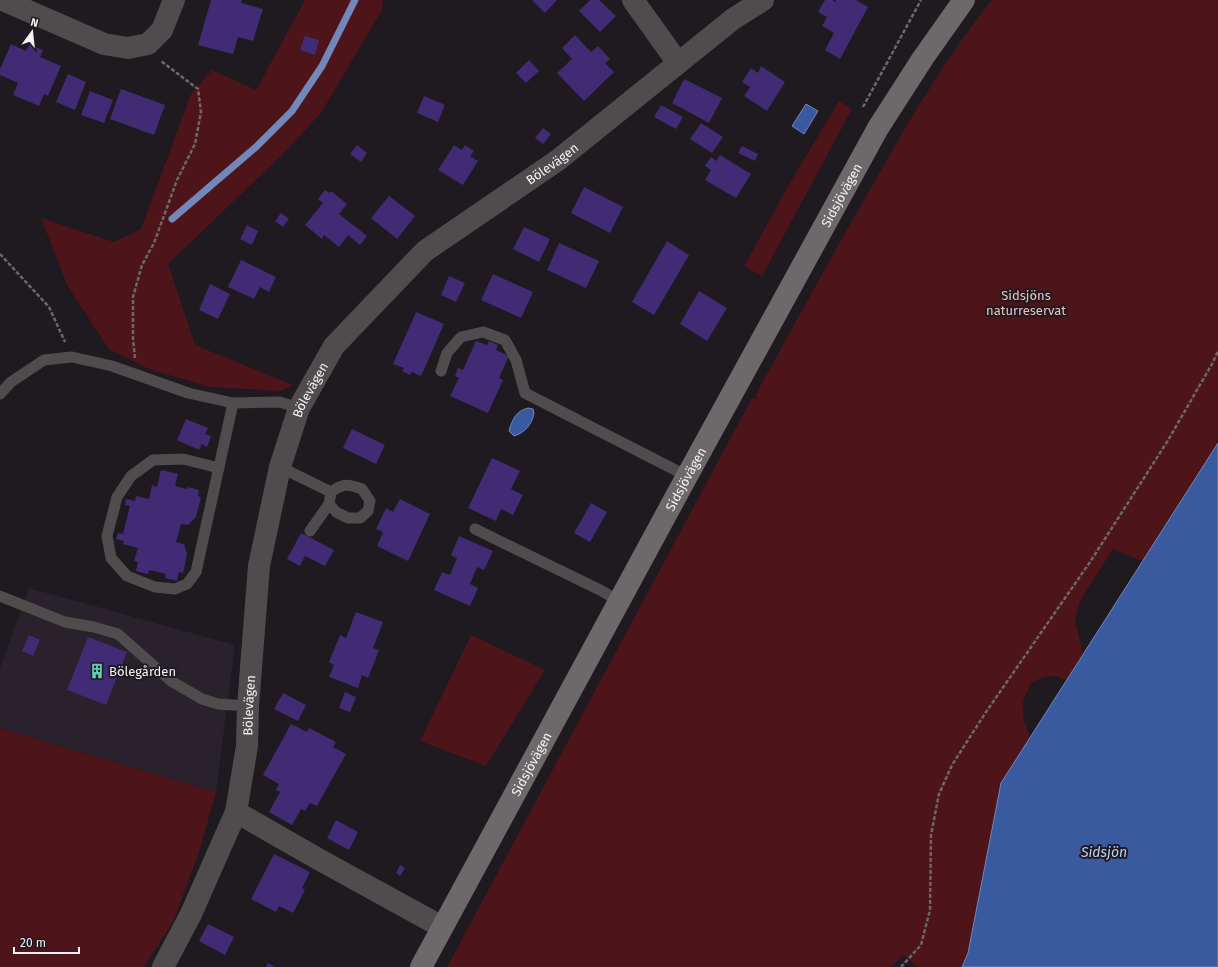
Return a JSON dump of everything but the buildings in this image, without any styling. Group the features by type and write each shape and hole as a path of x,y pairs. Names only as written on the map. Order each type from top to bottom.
{"main road":[{"name":"Sidsjövägen","path":"421,967 687,476 878,128 923,58 964,0"}],"street":[{"path":"3,0 104,44 128,48 148,44 162,30 174,0"},
{"path":"633,0 678,63"},
{"name":"Bölevägen","path":"163,967 191,914 236,812 247,746 248,706 259,566 280,467 299,408 334,346 425,251 558,160 733,19 763,0"},
{"path":"236,812 442,927"}],"lane":[{"path":"441,371 447,353 461,337 482,332 505,340 516,360 525,393 687,476"},
{"path":"0,394 11,382 44,360 72,357 112,366 188,393 233,404 280,402 299,408"},
{"path":"219,468 183,460 153,460 131,476 117,497 107,536 111,558 128,576 155,587 175,589 187,584 196,572 219,468 233,404"},
{"path":"280,467 331,492"},
{"path":"310,531 329,504 331,492 340,486 350,485 362,489 370,501 368,511 360,518 348,518 336,512 329,504"},
{"path":"476,529 600,590 619,601"},
{"path":"0,596 65,622 94,627 118,634 171,682 202,699 218,704 248,706"}],"path":[{"path":"138,376 132,340 133,297 142,265 154,243 177,180 195,144 201,112 198,89 154,57 148,44"},
{"path":"0,254 50,307 72,357"},
{"path":"0,259 4,257"},
{"path":"901,967 921,945 930,910 931,835 940,794 952,765 986,712 1090,562 1167,442 1218,351"}],"shaded area":[{"path":"29,588 235,645 216,792 0,728 0,668"}],"green space":[{"path":"305,0 383,0 382,10 321,113 282,155 168,264 195,345 293,385 280,391 211,387 151,370 109,349 68,287 41,218 114,242 141,229 191,94 212,70 256,90"},
{"name":"Sidsjöns naturreservat","path":"992,0 1218,0 1218,967 917,967 904,955 891,967 447,967 752,398 760,399 755,396 864,200 933,83 976,20","holes":["1113,549 1157,567 971,940 1001,783 1030,737 1023,718 1023,701 1031,683 1043,677 1056,676 1067,680 1083,653 1075,621 1080,601"]},
{"path":"839,101 852,109 762,276 744,266 795,174"},
{"path":"471,635 545,670 486,766 420,741"},
{"path":"0,728 216,792 199,852 173,922 144,967 0,967"}],"water":[{"path":"806,104 818,111 804,134 792,126"},
{"path":"528,408 533,409 534,413 532,421 525,430 514,436 509,431 513,420 520,411"},
{"name":"Sidsjön","path":"1218,443 1218,967 962,967 968,953 1001,783"}],"waterway":[{"path":"172,219 256,147 292,111 322,66 355,0"}],"place":[{"name":"Bölegården","path":"97,671"}]}
